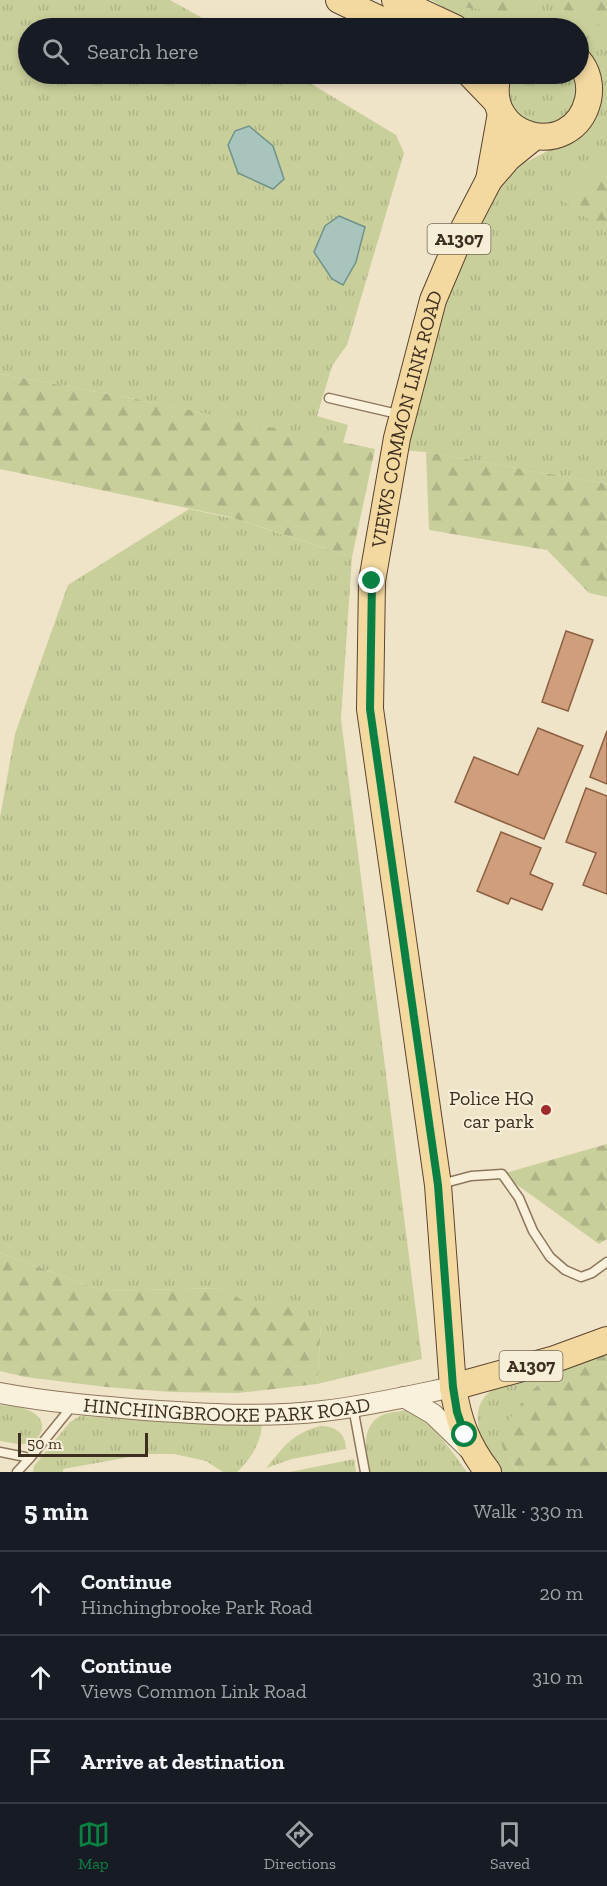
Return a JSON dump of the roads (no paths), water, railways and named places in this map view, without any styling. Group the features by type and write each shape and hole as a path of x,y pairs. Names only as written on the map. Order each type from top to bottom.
{"main road":[{"path":"339,0 377,18"},
{"path":"395,0 434,18"},
{"path":"479,84 499,107 509,124 534,137 550,137 565,132 577,122 586,109 590,93 589,84"},
{"name":"VIEWS COMMON LINK ROAD","path":"489,180 499,107 496,84"},
{"name":"VIEWS COMMON LINK ROAD","path":"453,1387 438,1185 370,709 372,581 402,415 433,300 460,234 489,180 508,158 534,137"},
{"name":"HINCHINGBROOKE PARK ROAD","path":"453,1387 555,1359 607,1340"},
{"name":"A1307","path":"453,1387 457,1412 465,1435 482,1465"}],"street":[{"name":"HINCHINGBROOKE PARK ROAD","path":"0,1393 74,1404 203,1415 321,1411 453,1387"},
{"path":"404,1397 433,1414 482,1465"}],"lane":[{"path":"329,398 402,415"},
{"path":"438,1185 471,1176 502,1173 519,1198 533,1232 550,1257 565,1270 582,1277 607,1262"},
{"path":"17,1472 74,1404"},
{"path":"353,1407 365,1472"},
{"path":"0,1452 30,1458"}],"water":[{"path":"249,126 273,146 284,179 273,189 238,173 228,145 235,131"},
{"path":"339,216 365,227 356,262 343,285 332,279 314,252 325,226"}],"place":[{"name":"Police HQ car park","path":"546,1110"}]}
